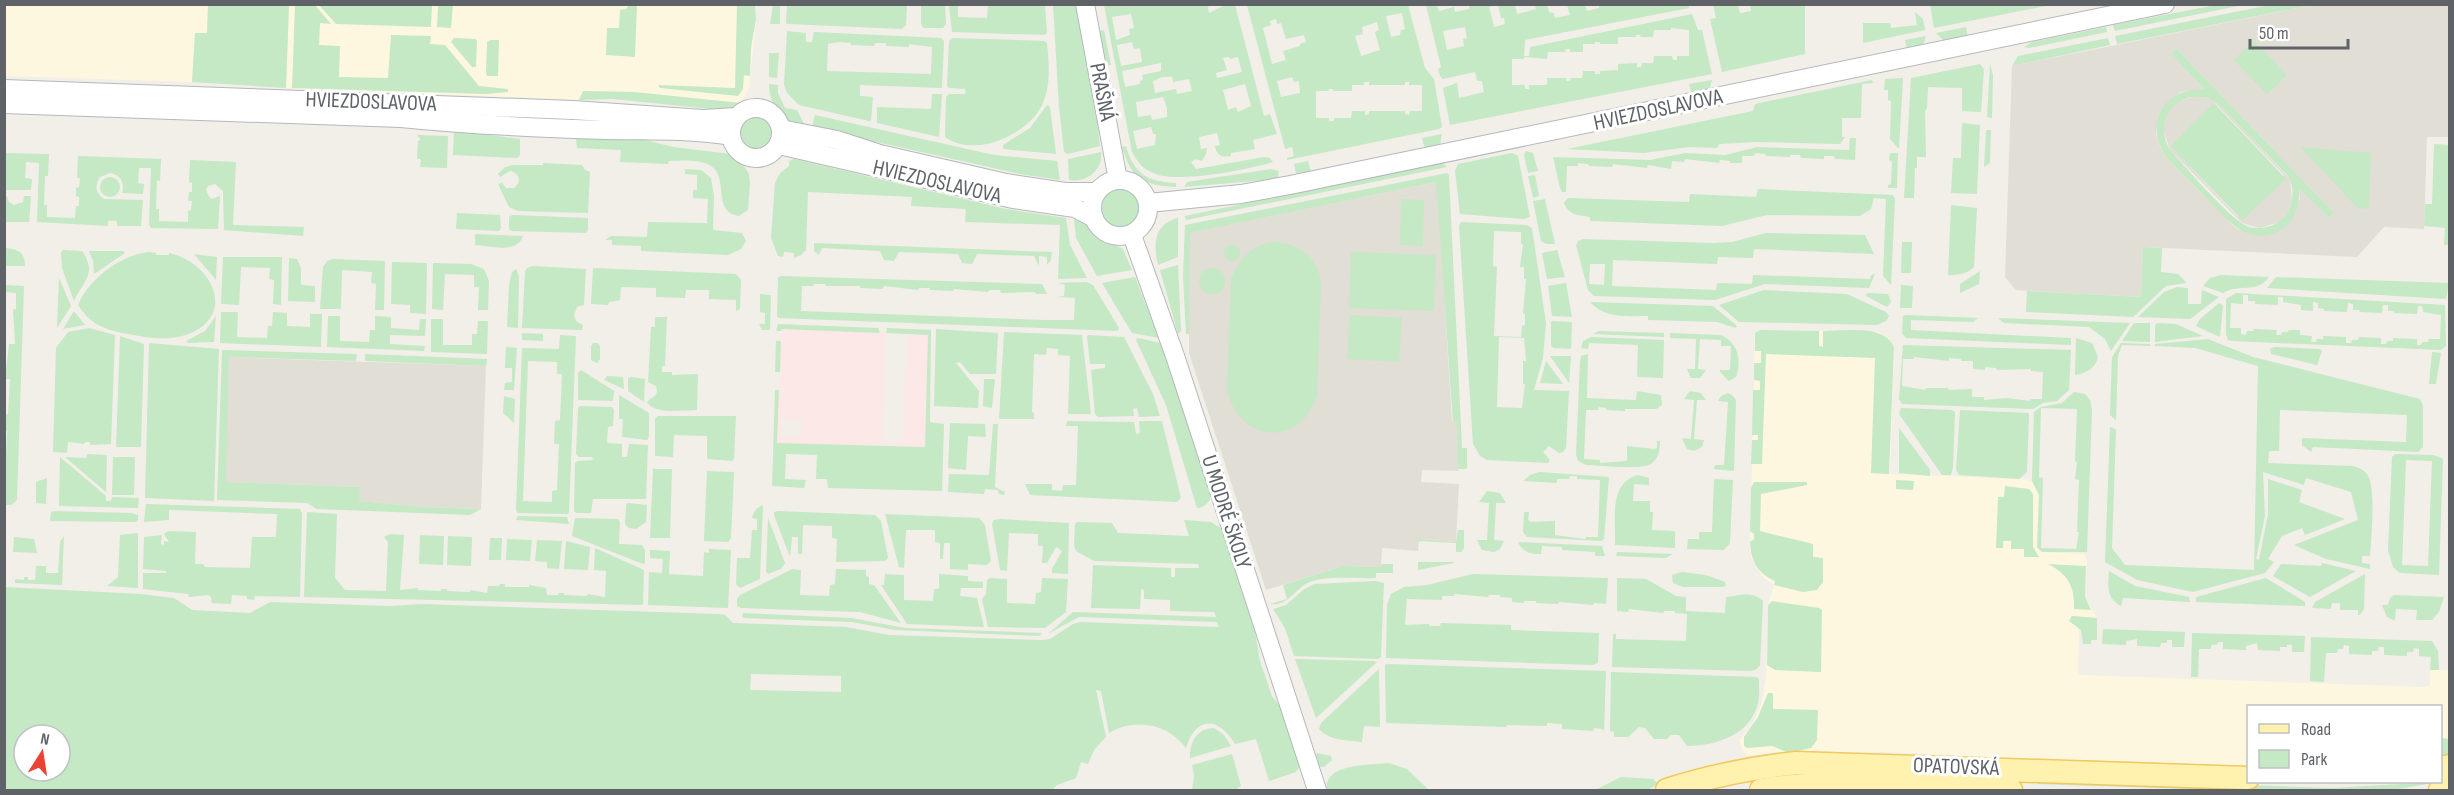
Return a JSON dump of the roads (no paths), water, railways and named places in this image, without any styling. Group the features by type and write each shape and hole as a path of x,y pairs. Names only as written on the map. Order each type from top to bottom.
{"main road":[{"name":"OPATOVSKÁ","path":"1667,790 1715,776 1796,763 2247,778"},
{"name":"OPATOVSKÁ","path":"1761,790 1790,786 1830,785 2011,790"},
{"path":"2440,790 2450,788"}],"street":[{"name":"PRAŠNÁ","path":"1085,4 1119,180"},
{"name":"HVIEZDOSLAVOVA","path":"1148,203 1241,194 1290,185 2165,4"},
{"name":"HVIEZDOSLAVOVA","path":"4,88 573,110 704,118 737,117 751,109 764,109 775,117 780,137"},
{"name":"HVIEZDOSLAVOVA","path":"4,104 401,118 450,123 572,129 702,131 731,136"},
{"path":"737,117 733,123 731,136 737,150 749,158 757,159 769,155 780,137"},
{"name":"HVIEZDOSLAVOVA","path":"780,137 837,140 880,154 1006,183 1065,192 1097,192 1108,183 1119,180"},
{"name":"HVIEZDOSLAVOVA","path":"780,137 1013,199 1075,208 1094,218 1097,224 1109,234 1116,237 1132,235"},
{"path":"1119,180 1140,187 1148,203 1145,223 1132,235"},
{"path":"1094,218 1092,204 1097,192"},
{"name":"U MODRÉ ŠKOLY","path":"1132,235 1175,356 1317,790"}]}
